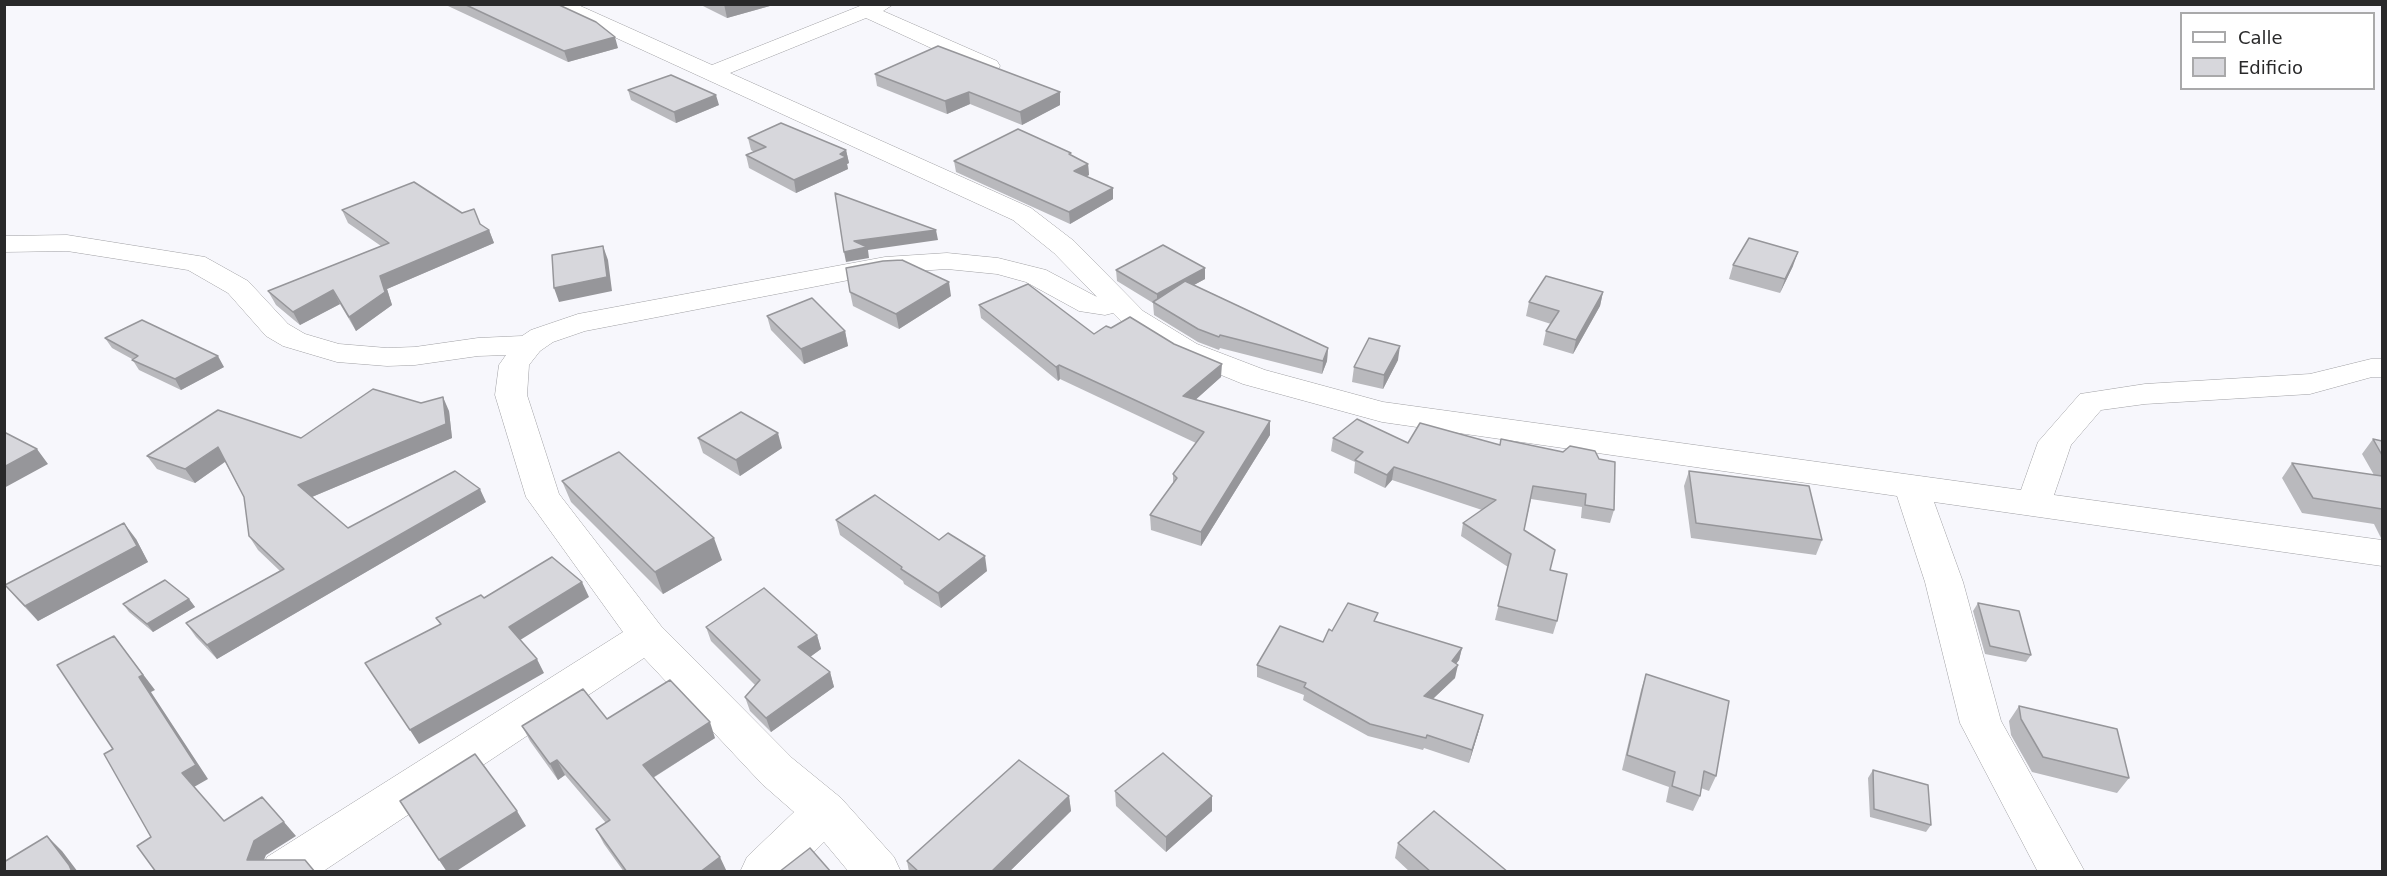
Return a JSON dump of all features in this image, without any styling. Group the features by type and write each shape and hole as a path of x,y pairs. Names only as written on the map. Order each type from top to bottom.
{"street":[{"path":"558,4 1022,214 1064,247 1133,317 1186,350 1254,377 1383,412 2382,554"},
{"path":"831,4 868,10 989,66"},
{"path":"711,73 868,10"},
{"path":"4,244 67,243 195,263 238,287 277,330 294,340 337,353 415,356 478,347 529,345"},
{"path":"878,872 825,811 777,771 647,636 543,497 511,395 513,365 529,345 543,336 578,323 885,265 957,262 998,266 1044,279 1089,305 1105,306 1119,303"},
{"path":"2033,505 2055,442 2091,401 2145,394 2310,384 2371,368 2382,368"},
{"path":"1912,488 1944,582 1981,723 2062,872"},
{"path":"284,872 647,636"},
{"path":"763,872 825,811"}],"building":[{"path":"464,4 557,4 596,22 615,37 564,51"},
{"path":"938,46 1060,92 1020,112 969,92 945,101 875,74"},
{"path":"671,75 716,95 674,112 628,90"},
{"path":"781,123 846,150 840,154 846,157 794,180 746,155 766,147 748,138"},
{"path":"1018,129 1071,153 1069,154 1088,164 1074,171 1113,188 1069,212 954,161"},
{"path":"414,182 462,213 474,209 480,224 489,230 380,276 385,292 349,317 333,290 293,312 268,291 389,243 342,210"},
{"path":"835,193 936,230 854,241 867,247 844,252"},
{"path":"1749,238 1798,252 1785,279 1733,265"},
{"path":"1163,245 1205,268 1157,294 1116,270"},
{"path":"603,246 607,277 554,288 552,255"},
{"path":"902,260 949,282 896,314 850,292 846,268"},
{"path":"1546,276 1603,292 1576,340 1546,331 1559,311 1529,302"},
{"path":"1185,281 1328,348 1323,361 1220,335 1219,337 1198,329 1153,302"},
{"path":"1028,284 1094,334 1106,326 1111,328 1130,317 1174,344 1222,364 1183,396 1270,421 1201,532 1150,515 1177,478 1173,474 1204,432 1059,365 1056,367 979,305"},
{"path":"812,298 845,331 801,349 767,316"},
{"path":"142,320 218,356 175,379 132,360 138,356 105,338"},
{"path":"1369,338 1400,346 1384,375 1354,367"},
{"path":"373,389 421,403 443,397 446,424 298,485 348,528 455,471 480,489 207,645 186,623 284,569 249,536 244,497 218,447 185,469 147,456 218,410 301,438"},
{"path":"741,412 778,433 736,460 698,438"},
{"path":"1357,419 1408,443 1420,423 1500,445 1501,439 1563,452 1570,446 1595,451 1599,459 1615,462 1614,510 1585,505 1586,494 1533,486 1524,530 1555,550 1550,570 1567,574 1557,621 1498,606 1511,554 1463,523 1496,500 1394,467 1387,475 1355,460 1363,452 1333,438"},
{"path":"4,432 37,449 4,467"},
{"path":"2373,439 2382,441 2382,455"},
{"path":"619,452 714,538 655,572 562,481"},
{"path":"2292,463 2382,476 2382,509 2313,498"},
{"path":"1689,471 1809,486 1822,540 1696,523"},
{"path":"875,495 939,540 948,533 985,556 938,593 901,569 902,567 836,520"},
{"path":"124,523 137,546 25,606 5,585"},
{"path":"552,557 582,582 509,627 537,659 410,730 365,663 441,624 436,618 481,595 484,598"},
{"path":"165,580 189,599 147,624 123,604"},
{"path":"764,588 817,635 798,647 830,672 766,718 745,697 760,680 706,627"},
{"path":"1348,603 1378,613 1374,621 1462,648 1452,661 1458,665 1424,696 1483,715 1472,750 1427,735 1426,738 1370,724 1304,687 1306,683 1257,665 1280,626 1323,642 1329,629 1332,631"},
{"path":"1978,603 2019,611 2031,655 1990,646"},
{"path":"114,636 143,675 139,677 196,765 182,773 224,821 262,797 284,822 254,841 247,860 305,860 315,872 156,872 137,846 151,837 104,754 113,749 57,665"},
{"path":"1646,674 1729,701 1716,776 1704,771 1700,796 1672,786 1675,772 1627,755"},
{"path":"670,680 710,722 643,765 720,857 700,872 627,872 596,829 610,820 557,760 550,764 522,726 583,689 607,719"},
{"path":"2019,706 2117,729 2129,778 2043,757 2021,719"},
{"path":"1163,753 1212,796 1166,837 1115,791"},
{"path":"475,754 517,811 439,860 400,801"},
{"path":"1019,760 1069,796 991,872 919,872 907,861"},
{"path":"1873,770 1928,785 1931,825 1874,809"},
{"path":"1434,811 1508,872 1431,872 1398,843"},
{"path":"47,836 72,872 4,872 4,862"},
{"path":"810,848 831,872 779,872"}]}
